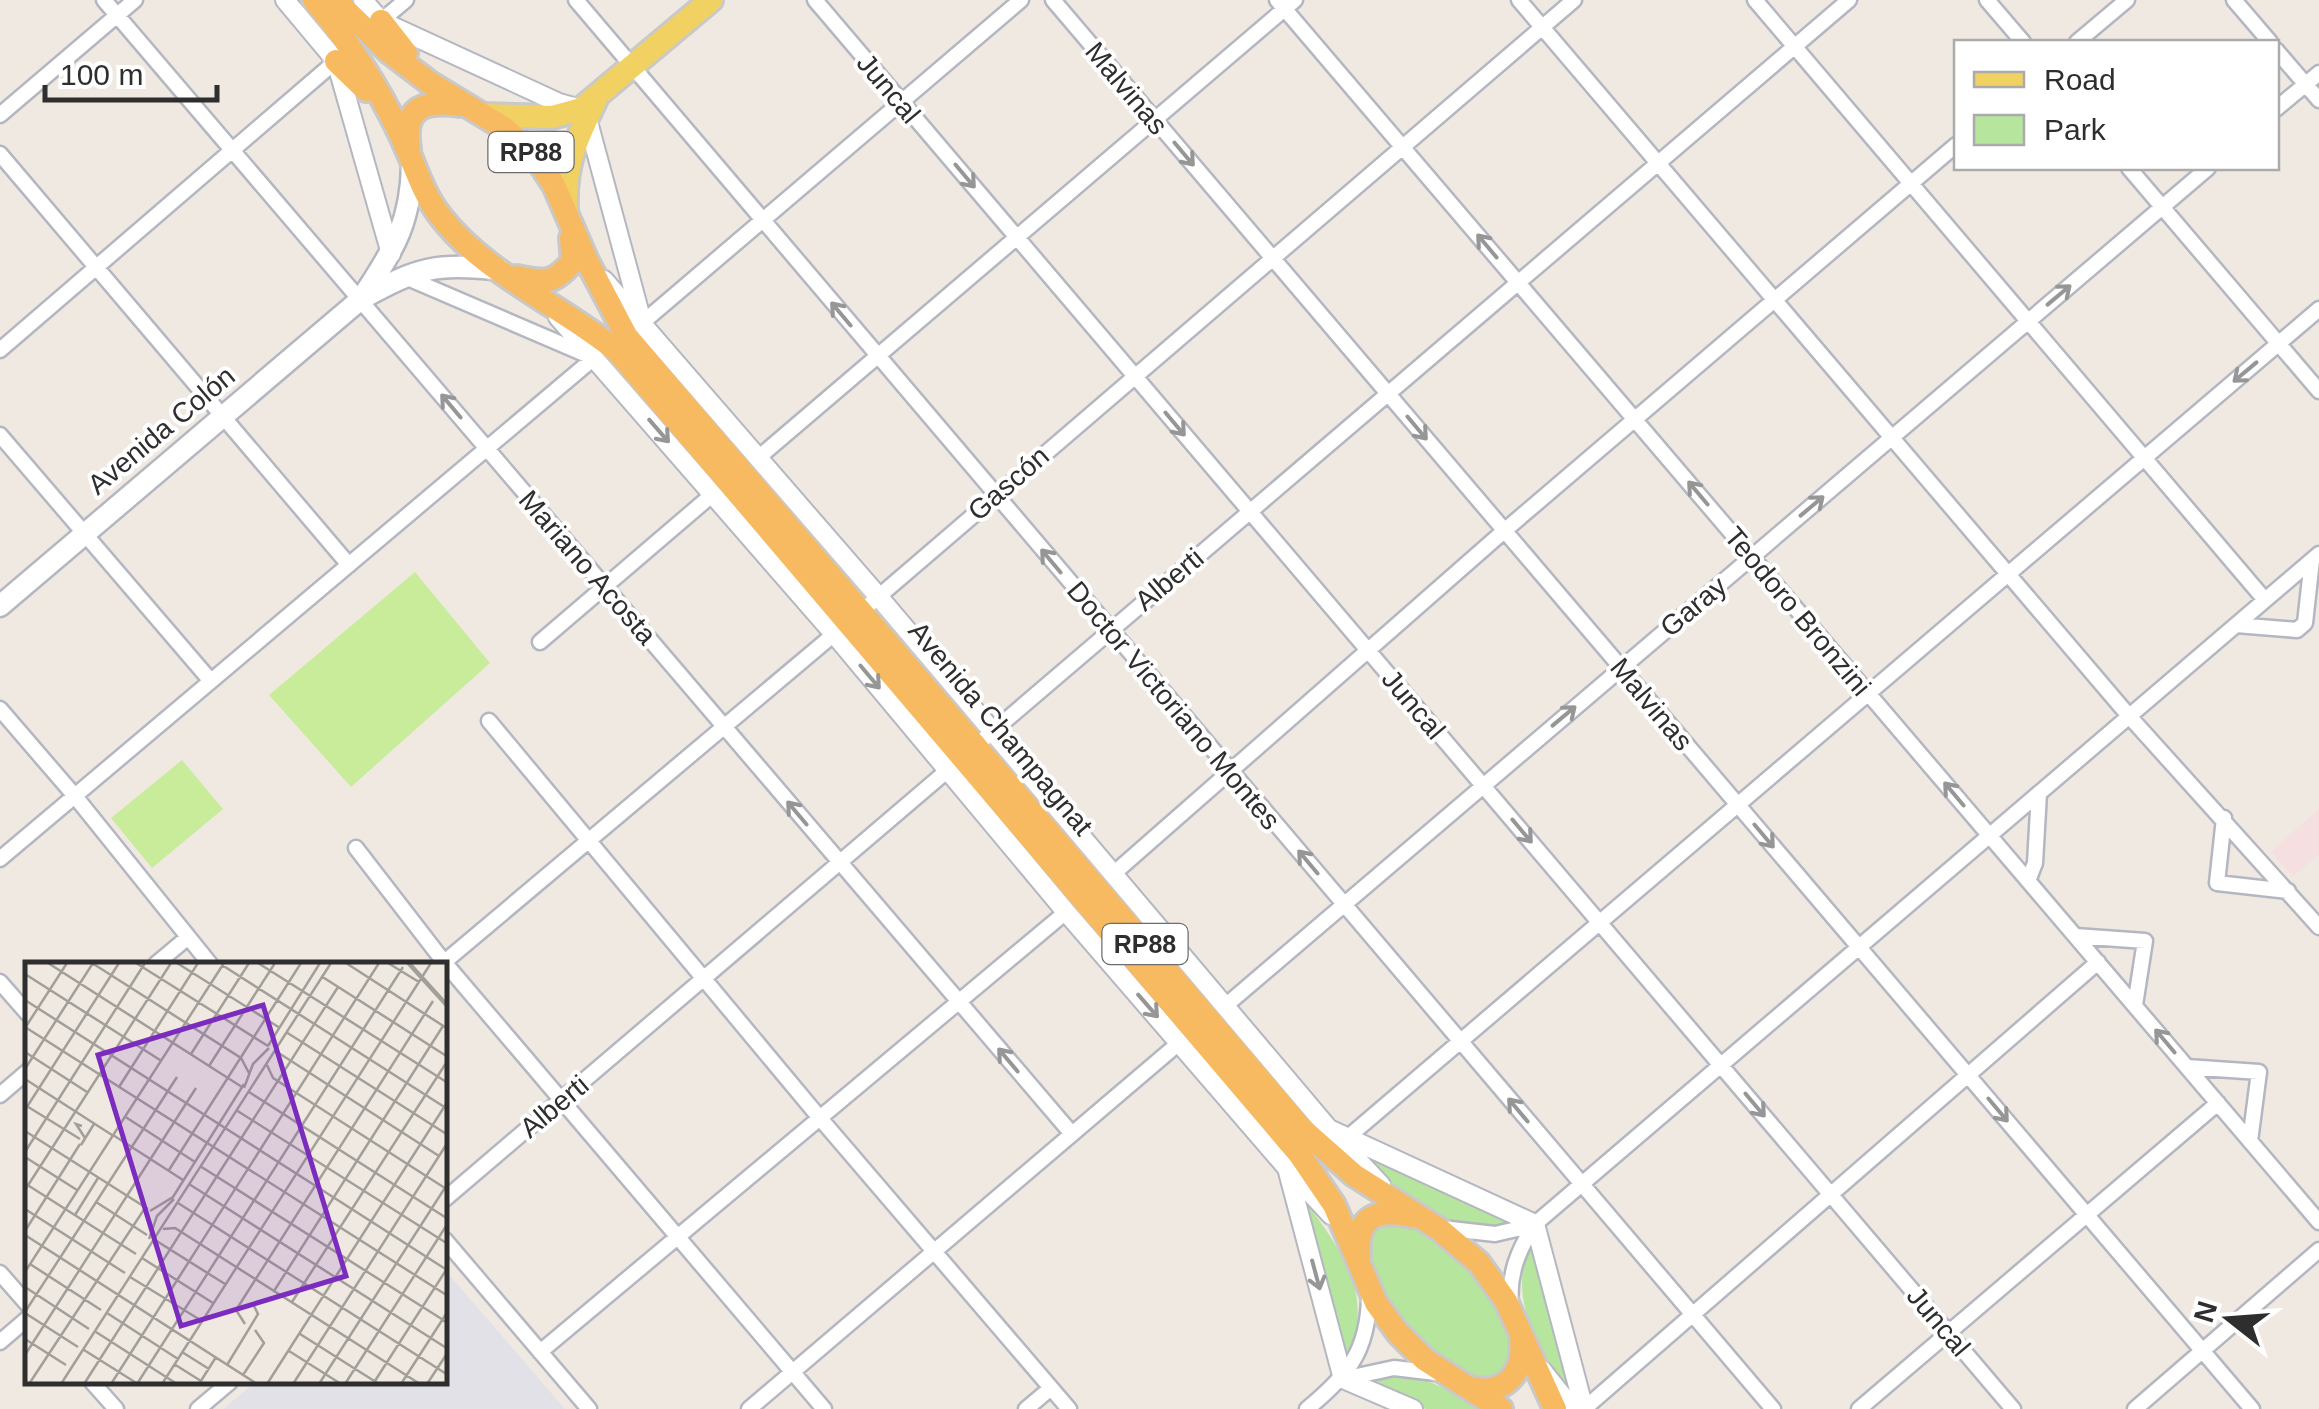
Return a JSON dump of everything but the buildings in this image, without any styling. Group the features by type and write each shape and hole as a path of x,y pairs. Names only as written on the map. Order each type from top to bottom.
{"highway":[{"name":"Avenida Champagnat","path":"314,0 358,59 426,195 442,219 463,241 505,273 617,351 856,616"},
{"name":"Avenida Champagnat","path":"334,0 388,51 430,83 512,134 535,156 627,337 1300,1155 1334,1205 1382,1312 1410,1346 1480,1396"},
{"path":"381,21 430,83"},
{"path":"336,61 383,105"},
{"name":"Avenida Colón","path":"411,160 409,124 418,108 434,103 477,110"},
{"name":"Avenida Colón","path":"505,273 542,282 561,276 573,261 568,215"},
{"name":"Avenida Champagnat","path":"970,751 1302,1130 1354,1175 1454,1240 1479,1264 1516,1322 1555,1409"},
{"path":"1365,1276 1359,1239 1373,1216 1390,1212 1427,1223"},
{"path":"1480,1396 1508,1382 1518,1371 1522,1355 1516,1322"}],"main road":[{"name":"Avenida Colón","path":"568,215 567,166 589,108 711,0"},
{"name":"Avenida Colón","path":"477,110 552,117 589,108"},
{"name":"Avenida Colón","path":"361,299 391,254 406,222 412,195 411,160"},
{"name":"Avenida Colón","path":"0,606 361,299 402,276 429,267 457,264 505,273"}],"street":[{"name":"Mariano Acosta","path":"104,0 1072,1134"},
{"path":"0,115 136,0"},
{"path":"286,0 336,61 391,254"},
{"path":"364,0 381,21 558,103 589,108"},
{"path":"381,21 406,0"},
{"name":"Doctor Victoriano Montes","path":"576,0 1773,1409"},
{"name":"Juncal","path":"815,0 2013,1409"},
{"path":"642,323 1021,0"},
{"name":"Malvinas","path":"1053,0 2252,1409"},
{"path":"1520,0 2128,716 2319,926"},
{"name":"Gascón","path":"444,962 725,728 1574,0"},
{"path":"1754,0 2266,600"},
{"name":"Alberti","path":"448,1195 1849,0"},
{"path":"1987,0 2021,40"},
{"path":"2079,40 2127,0"},
{"path":"2234,0 2268,40"},
{"path":"758,458 1155,120 1286,3"},
{"name":"Teodoro Bronzini","path":"1286,3 1402,146 2319,1222"},
{"path":"2279,53 2319,100"},
{"path":"0,350 336,61"},
{"path":"2279,107 2319,73"},
{"name":"Avenida Champagnat","path":"589,108 642,323"},
{"path":"1112,875 1504,530 1954,148"},
{"path":"0,154 349,565"},
{"path":"2131,170 2319,391"},
{"name":"Garay","path":"1224,1006 2206,170"},
{"name":"Avenida Champagnat","path":"586,260 758,458 856,616 970,751 1112,875 1329,1128 1402,1207"},
{"name":"Avenida Champagnat","path":"402,276 594,358"},
{"name":"Avenida Champagnat","path":"541,298 713,494 856,616"},
{"path":"1346,1138 2319,309"},
{"path":"0,859 594,358"},
{"path":"0,435 210,680"},
{"path":"540,642 713,494"},
{"path":"1516,1322 1510,1294 1512,1273 1518,1252 1535,1224 2315,557"},
{"path":"2236,625 2297,630 2305,623 2315,557"},
{"path":"0,709 208,962"},
{"path":"490,722 1069,1409"},
{"name":"Avenida Champagnat","path":"970,751 1066,912 1352,1243"},
{"path":"2028,881 2034,864 2039,793"},
{"path":"2224,818 2217,883 2288,891"},
{"path":"356,848 442,962"},
{"path":"540,1352 1066,912"},
{"path":"2076,936 2145,941 2134,1006"},
{"path":"158,962 187,938"},
{"path":"1535,1224 1584,1409 2098,962"},
{"path":"448,969 824,1409"},
{"path":"0,982 25,1011"},
{"path":"749,1409 1180,1042"},
{"path":"2187,1067 2260,1072 2250,1141"},
{"path":"0,1095 25,1074"},
{"path":"1859,1409 2218,1103"},
{"name":"Avenida Champagnat","path":"1329,1128 1535,1224"},
{"name":"Avenida Champagnat","path":"1287,1168 1344,1379"},
{"path":"2300,1200 2319,1202"},
{"path":"1427,1223 1485,1234 1535,1224"},
{"path":"448,1244 589,1409"},
{"path":"2135,1409 2319,1250"},
{"path":"0,1272 25,1301"},
{"path":"1308,1409 1344,1379 1366,1329 1365,1276"},
{"path":"0,1342 25,1321"},
{"name":"Avenida Champagnat","path":"1529,1356 1573,1409"},
{"path":"1344,1379 1406,1368 1431,1371 1480,1396"},
{"path":"1344,1379 1413,1409"},
{"path":"94,1384 116,1409"},
{"path":"198,1409 228,1384"},
{"path":"1026,1409 1051,1388"}],"shaded area":[{"path":"2319,809 2319,854 2293,877 2271,852"},
{"path":"448,1273 565,1409 223,1409 254,1384 448,1384"}],"green space":[{"path":"415,572 490,663 351,787 269,695"},
{"path":"182,760 223,809 152,868 111,818"},
{"path":"1359,1152 1517,1223 1493,1227 1450,1220 1411,1198"},
{"path":"1304,1199 1343,1257 1356,1296 1358,1316 1345,1363"},
{"path":"1403,1222 1457,1256 1501,1308 1513,1347 1503,1377 1479,1380 1444,1364 1389,1308 1368,1258 1369,1231 1377,1223"},
{"path":"1534,1239 1576,1402 1540,1345 1524,1303 1525,1260"},
{"path":"1384,1375 1433,1383 1476,1409 1426,1409 1364,1382"}]}
